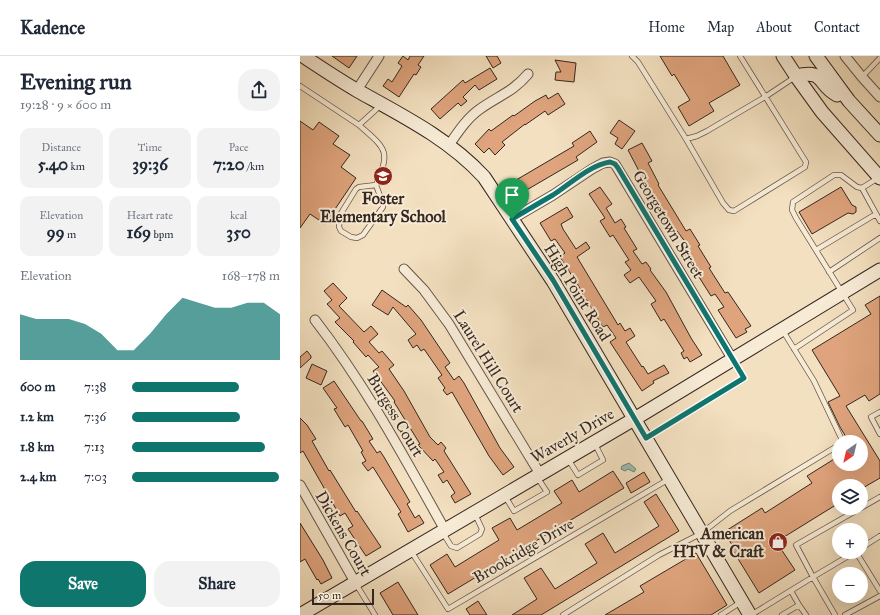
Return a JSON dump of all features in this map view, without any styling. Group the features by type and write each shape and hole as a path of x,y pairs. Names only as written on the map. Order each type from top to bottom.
{"street":[{"name":"High Point Road","path":"303,56 357,90 419,125 449,145 471,163 484,177 553,280 750,615"},
{"path":"357,90 379,56"},
{"path":"783,56 822,112 880,177"},
{"path":"816,56 849,101 880,135"},
{"path":"845,56 880,97"},
{"path":"796,76 808,73 818,76 832,92 849,101"},
{"path":"449,145 472,115 480,108 509,92 528,74"},
{"name":"Georgetown Street","path":"512,219 603,163 610,162 615,164 732,360"},
{"name":"Laurel Hill Court","path":"404,270 424,290 449,324 538,475"},
{"name":"Waverly Drive","path":"300,615 783,330 880,270"},
{"name":"Burgess Court","path":"315,320 340,352 382,418 443,531"},
{"name":"Dickens Court","path":"300,486 355,582"}],"lane":[{"path":"633,57 638,62 686,139 723,203 729,210 734,211 805,167 806,162 740,56"},
{"path":"862,77 880,58"},
{"path":"686,139 697,136 765,97 796,76"},
{"path":"300,86 359,125 379,143 385,155 384,165 376,185 383,207 363,235 357,238 351,237 341,231 339,226 340,215 356,189 376,185"},
{"path":"359,125 382,104"},
{"path":"794,349 853,310 796,218 792,210 793,202 834,174 841,175 857,187 862,188 880,177"},
{"path":"862,188 880,221"},
{"path":"816,250 876,214"},
{"path":"829,272 880,238"},
{"path":"783,330 814,381 840,435"},
{"path":"646,438 744,378 732,360"},
{"path":"880,412 871,417 880,434"},
{"path":"567,458 578,475 604,460 594,442"},
{"path":"563,615 659,555 702,533 730,511 832,449"},
{"path":"504,495 514,510 547,492 538,475"},
{"name":"Brookridge Drive","path":"410,550 448,609 670,478"},
{"path":"835,615 796,545 880,497"},
{"path":"443,531 451,546 457,548 480,534 482,529 474,513"},
{"path":"868,544 880,536"},
{"path":"750,615 844,559"},
{"path":"860,559 880,591"},
{"name":"Dickens Court","path":"355,582 375,615"},
{"path":"791,591 806,615"},
{"path":"845,615 880,596"},
{"path":"722,615 742,602"},
{"path":"782,615 799,605"}],"water":[{"path":"629,463 636,469 634,472 628,469 625,471 621,469 622,466"}],"building":[{"path":"332,56 357,56 349,68"},
{"path":"403,56 408,60 410,56 424,56 418,65 421,67 416,75 414,74 399,97 383,86 388,79 392,82 402,66 398,63"},
{"path":"486,56 497,56 501,63 493,68"},
{"path":"660,56 723,56 740,85 709,103 714,111 689,126 678,107 690,100 674,74 672,76"},
{"path":"555,60 576,63 574,82 555,80 556,72 561,72"},
{"path":"490,68 497,79 479,90 475,85 463,97 467,101 461,106 458,103 440,119 431,109 463,80 465,83"},
{"path":"558,93 565,104 548,115 545,111 525,124 502,142 505,145 495,155 489,148 484,153 475,144 489,129 491,131 513,115 514,116 546,95 548,99"},
{"path":"619,120 635,131 622,149 615,144 618,138 610,133"},
{"path":"300,121 313,130 319,122 339,136 333,144 350,155 341,167 356,178 325,224 310,214 300,228"},
{"path":"590,131 597,142 576,157 578,160 518,195 511,183 574,146 572,143"},
{"path":"642,143 652,161 648,163 659,184 658,185 686,231 690,229 700,245 698,246 711,267 709,268 725,293 728,292 751,326 745,329 747,332 736,338 718,310 724,307 715,294 711,296 680,247 686,243 677,231 672,234 638,174 640,173 628,150"},
{"path":"600,187 612,204 606,208 615,223 621,219 626,227 624,228 637,249 633,251 642,264 646,262 651,269 650,270 666,292 702,355 690,362 687,357 684,359 681,353 684,351 664,319 661,321 651,304 656,301 639,277 630,283 624,275 631,270 625,262 629,260 613,235 610,237 600,221 605,218 589,194"},
{"path":"841,187 852,205 856,207 856,212 853,214 848,213 812,234 799,212"},
{"path":"567,207 573,217 561,224 563,229 576,249 586,242 590,248 577,257 618,325 620,323 625,331 630,328 635,336 626,342 648,374 664,365 669,373 653,381 654,383 642,391 610,342 616,338 607,325 603,327 586,299 585,300 581,294 583,293 560,257 565,253 555,239 551,241 540,223"},
{"path":"333,283 347,298 339,306 364,332 371,326 378,334 369,342 379,353 382,351 394,365 389,369 404,391 430,437 438,445 441,442 446,448 444,451 471,494 455,503 451,496 455,493 447,480 443,483 438,475 444,472 435,459 433,461 418,445 420,444 394,402 395,401 373,371 379,367 368,355 366,357 353,342 354,341 335,322 340,318 327,304 332,300 324,291"},
{"path":"382,290 406,307 408,305 421,320 450,363 445,367 454,380 459,376 464,383 500,448 514,467 503,475 489,456 452,392 447,395 443,390 445,388 438,378 442,375 424,349 421,351 417,345 413,348 408,340 416,334 393,307 388,315 372,305"},
{"path":"880,296 880,394 869,401 865,395 846,406 864,435 845,435 828,402 840,396 812,350 871,314 865,305"},
{"path":"307,351 311,358 300,368 300,357"},
{"path":"312,364 327,371 321,385 306,378"},
{"path":"334,381 373,439 369,441 377,453 380,451 384,457 410,502 407,504 415,518 419,515 424,523 408,532 398,514 401,512 373,467 368,471 362,463 366,461 361,452 363,451 348,425 345,427 334,409 337,408 323,388"},
{"path":"300,418 307,425 316,439 312,441 329,471 330,470 356,512 357,511 381,547 366,556 348,529 353,526 345,513 340,516 303,451 300,453"},
{"path":"868,442 880,461 880,478 868,485 868,479 832,479 832,507 784,537 781,549 795,570 759,593 732,549 734,548 724,532 762,508 765,513 812,483 807,476 832,460 832,471 868,471"},
{"path":"613,471 624,488 448,594 430,565 447,554 455,567 499,540 492,528 510,518 517,530 562,503 554,491 572,480 579,492"},
{"path":"644,472 650,482 631,493 626,483"},
{"path":"656,494 679,531 541,615 512,615 537,599 524,578 541,568 555,589 597,563 585,544 603,533 615,553 659,526 644,502"},
{"path":"300,523 323,560 332,578 321,584 318,579 317,580 305,559 300,562"},
{"path":"696,553 727,605 711,615 605,615 644,592 640,586"},
{"path":"398,582 418,615 393,615 380,593"},
{"path":"478,601 487,615 470,615 466,609"}],"place":[{"name":"Foster Elementary School","path":"383,176"},
{"name":"American HTV & Craft","path":"778,542"}],"route":[{"path":"610,162 615,164 744,378 646,438 553,280 512,219 603,163 610,162"}]}
